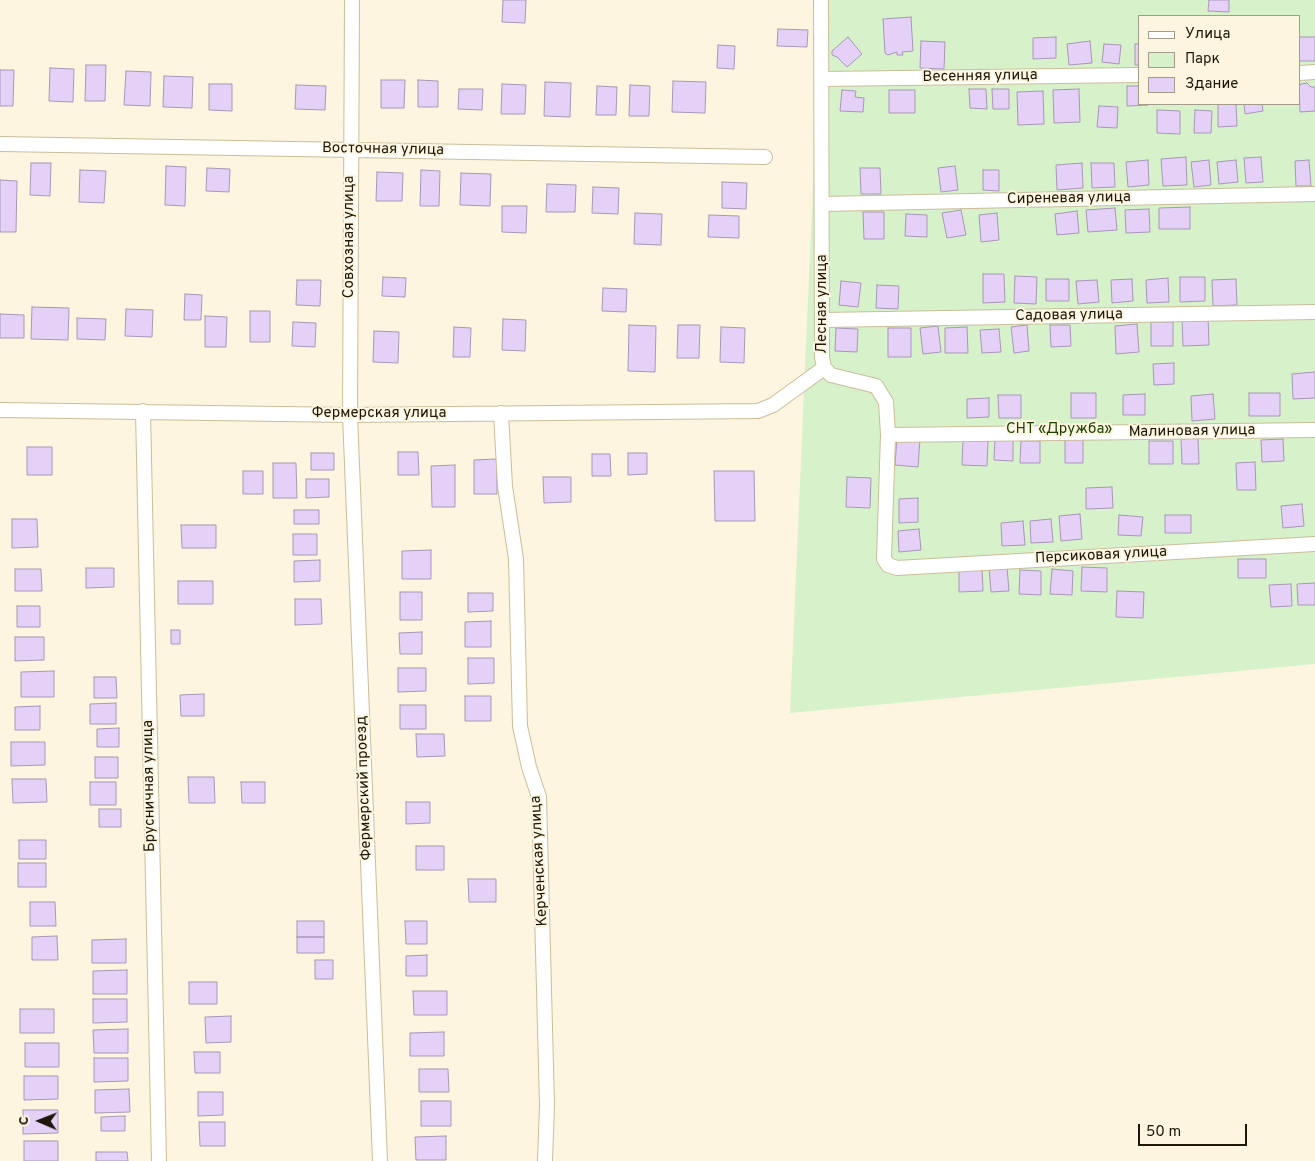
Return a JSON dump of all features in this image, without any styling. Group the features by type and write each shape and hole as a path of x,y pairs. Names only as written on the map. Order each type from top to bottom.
{"street":[{"name":"Совхозная улица","path":"350,415 352,0"},
{"name":"Лесная улица","path":"822,0 824,368 831,375 876,386 886,402 888,435 884,559 888,565"},
{"path":"1300,72 1315,72"},
{"name":"Весенняя улица","path":"822,79 1138,75"},
{"name":"Восточная улица","path":"0,144 765,157"},
{"name":"Сиреневая улица","path":"822,204 1315,194"},
{"name":"Садовая улица","path":"823,320 1315,312"},
{"name":"Фермерская улица","path":"0,410 350,415 758,411 773,405 824,368"},
{"name":"Брусничная улица","path":"144,411 159,1161"},
{"name":"Керченская улица","path":"501,414 505,486 516,560 520,726 529,767 539,797 546,1095 545,1161"},
{"name":"Фермерский проезд","path":"350,415 380,1161"},
{"name":"Малиновая улица","path":"888,435 1315,430"},
{"name":"Персиковая улица","path":"888,565 898,568 1315,544"}],"green space":[{"name":"СНТ «Дружба»","path":"821,0 1315,0 1315,664 790,713"}],"building":[{"path":"503,0 526,0 525,23 502,22"},
{"path":"1209,0 1229,0 1229,12 1208,11"},
{"path":"911,17 913,51 902,52 903,55 897,55 897,52 888,55 885,53 883,19"},
{"path":"778,29 808,30 807,47 777,46"},
{"path":"848,37 862,54 847,67 837,57 832,55 832,51"},
{"path":"1056,37 1056,58 1033,59 1033,38"},
{"path":"1300,37 1315,37 1315,61 1300,61"},
{"path":"921,41 945,42 944,69 920,68"},
{"path":"1090,41 1092,63 1069,65 1067,44"},
{"path":"1104,44 1121,45 1119,64 1102,62"},
{"path":"1135,44 1138,44 1138,65 1135,65"},
{"path":"718,45 735,46 734,69 717,68"},
{"path":"86,65 106,65 105,101 85,101"},
{"path":"50,68 74,69 73,102 49,101"},
{"path":"0,70 14,70 13,106 0,106"},
{"path":"126,71 151,72 150,106 124,105"},
{"path":"164,76 193,77 192,108 163,107"},
{"path":"381,80 405,80 404,108 381,108"},
{"path":"418,80 438,81 438,107 418,107"},
{"path":"673,81 706,82 705,113 672,112"},
{"path":"545,82 571,83 570,117 544,116"},
{"path":"1307,83 1311,87 1315,87 1315,111 1300,112 1301,84"},
{"path":"209,84 232,84 232,111 209,110"},
{"path":"502,84 526,85 525,114 501,114"},
{"path":"296,85 326,86 325,110 295,109"},
{"path":"630,85 650,86 649,116 629,116"},
{"path":"597,86 617,87 616,115 596,115"},
{"path":"1127,86 1138,86 1138,105 1148,105 1127,106"},
{"path":"459,89 483,89 482,110 458,109"},
{"path":"969,89 986,89 987,109 970,108"},
{"path":"992,89 1009,89 1009,109 993,109"},
{"path":"1079,89 1080,122 1054,123 1053,90"},
{"path":"842,90 856,91 855,97 864,98 863,112 840,111"},
{"path":"889,90 915,90 915,113 889,113"},
{"path":"1043,91 1044,124 1018,125 1017,92"},
{"path":"1218,105 1236,105 1237,126 1218,127"},
{"path":"1244,105 1262,105 1263,111 1245,114"},
{"path":"1099,106 1118,107 1117,128 1097,127"},
{"path":"1157,110 1180,111 1180,134 1157,133"},
{"path":"1195,110 1212,111 1211,133 1194,133"},
{"path":"1186,157 1187,185 1163,186 1161,159"},
{"path":"1261,157 1263,182 1246,183 1244,158"},
{"path":"1148,160 1149,185 1128,187 1126,162"},
{"path":"1209,160 1211,185 1194,187 1191,162"},
{"path":"1236,160 1238,182 1219,184 1217,162"},
{"path":"1309,160 1311,186 1296,186 1295,161"},
{"path":"31,163 51,163 50,196 30,195"},
{"path":"1082,163 1083,188 1057,190 1056,165"},
{"path":"1091,163 1114,163 1115,187 1092,188"},
{"path":"166,166 186,167 185,206 165,205"},
{"path":"955,166 958,190 941,192 938,168"},
{"path":"207,168 230,169 229,192 206,191"},
{"path":"860,168 880,168 881,194 861,194"},
{"path":"80,170 106,171 104,203 79,202"},
{"path":"421,170 440,171 439,206 420,206"},
{"path":"983,170 999,170 999,191 983,190"},
{"path":"377,172 403,173 402,201 376,201"},
{"path":"461,173 491,174 490,206 460,205"},
{"path":"0,180 17,181 16,232 0,232"},
{"path":"722,182 747,183 746,209 722,208"},
{"path":"547,184 576,185 575,212 546,212"},
{"path":"593,187 619,188 618,214 592,213"},
{"path":"502,206 527,206 526,233 502,232"},
{"path":"1190,207 1190,229 1159,229 1159,208"},
{"path":"1115,208 1117,230 1088,232 1086,210"},
{"path":"1149,209 1150,232 1126,233 1125,210"},
{"path":"961,210 966,235 947,238 942,213"},
{"path":"1077,211 1079,233 1057,235 1055,214"},
{"path":"863,212 884,212 884,239 864,239"},
{"path":"635,213 662,214 661,245 634,244"},
{"path":"997,213 999,240 981,242 979,215"},
{"path":"906,214 927,215 927,237 905,236"},
{"path":"709,215 739,216 739,238 708,237"},
{"path":"983,274 1004,274 1005,302 983,303"},
{"path":"1015,276 1037,277 1036,304 1014,303"},
{"path":"383,277 406,278 405,297 382,296"},
{"path":"1180,277 1205,277 1205,301 1180,302"},
{"path":"1168,278 1169,302 1147,303 1146,280"},
{"path":"1046,279 1069,279 1069,301 1046,301"},
{"path":"1132,279 1133,301 1112,303 1111,280"},
{"path":"1236,279 1237,305 1213,306 1212,280"},
{"path":"297,280 321,280 320,306 296,305"},
{"path":"1097,280 1099,302 1078,304 1076,281"},
{"path":"841,281 861,283 858,307 839,305"},
{"path":"877,285 899,286 898,309 876,308"},
{"path":"603,288 627,289 626,312 602,311"},
{"path":"185,294 202,295 201,320 184,320"},
{"path":"32,307 69,308 68,340 31,339"},
{"path":"126,309 153,310 152,337 125,336"},
{"path":"250,311 270,311 270,342 250,342"},
{"path":"0,314 24,315 24,338 0,338"},
{"path":"205,316 227,317 226,347 205,347"},
{"path":"1208,317 1209,345 1183,346 1182,318"},
{"path":"77,318 106,319 105,340 77,339"},
{"path":"503,319 526,320 525,351 502,350"},
{"path":"293,322 316,323 315,347 292,346"},
{"path":"1151,322 1173,322 1173,346 1151,346"},
{"path":"1137,324 1139,352 1116,354 1115,326"},
{"path":"629,325 656,326 655,372 628,371"},
{"path":"678,325 700,325 699,358 677,358"},
{"path":"1027,325 1029,351 1014,353 1011,327"},
{"path":"1050,325 1070,325 1071,346 1051,347"},
{"path":"938,326 941,352 923,354 920,328"},
{"path":"454,327 471,328 470,357 453,357"},
{"path":"721,327 745,328 744,363 720,362"},
{"path":"967,327 968,353 945,353 945,328"},
{"path":"836,328 858,329 857,352 835,351"},
{"path":"888,328 911,328 911,357 888,357"},
{"path":"999,329 1001,352 982,353 980,330"},
{"path":"374,331 399,332 398,363 373,362"},
{"path":"1174,363 1174,384 1154,385 1153,364"},
{"path":"1315,372 1315,398 1293,399 1292,374"},
{"path":"1071,393 1096,393 1096,418 1071,418"},
{"path":"1249,393 1280,393 1280,416 1249,416"},
{"path":"1145,394 1145,415 1123,415 1123,395"},
{"path":"1213,394 1215,419 1192,421 1191,396"},
{"path":"998,395 1021,395 1021,418 999,418"},
{"path":"989,398 989,417 967,418 967,399"},
{"path":"897,438 920,439 918,467 895,465"},
{"path":"1065,438 1083,438 1083,463 1065,463"},
{"path":"1198,438 1199,464 1182,464 1181,439"},
{"path":"995,439 1013,440 1013,461 994,460"},
{"path":"1283,439 1284,461 1262,462 1261,440"},
{"path":"963,440 988,441 987,466 962,465"},
{"path":"1021,441 1040,441 1040,463 1020,463"},
{"path":"1149,441 1173,441 1173,464 1149,464"},
{"path":"27,447 52,447 52,475 27,475"},
{"path":"398,452 418,452 419,475 398,475"},
{"path":"311,453 334,453 334,470 311,470"},
{"path":"628,453 647,453 647,474 628,475"},
{"path":"592,454 610,454 611,476 592,476"},
{"path":"497,459 497,494 474,494 474,460"},
{"path":"1255,462 1256,490 1237,490 1236,463"},
{"path":"273,463 296,463 297,498 273,498"},
{"path":"455,465 455,507 432,507 431,466"},
{"path":"243,471 263,471 263,494 243,494"},
{"path":"714,471 754,471 755,521 715,521"},
{"path":"543,477 571,477 571,502 544,503"},
{"path":"847,477 871,478 870,508 846,507"},
{"path":"306,479 329,479 329,497 306,498"},
{"path":"1112,487 1113,508 1086,509 1086,488"},
{"path":"918,498 918,522 899,523 899,499"},
{"path":"1302,504 1304,526 1283,528 1281,506"},
{"path":"294,510 319,510 319,524 294,524"},
{"path":"1080,514 1082,539 1061,541 1059,516"},
{"path":"1119,515 1143,517 1141,536 1118,535"},
{"path":"1165,515 1191,515 1191,533 1165,533"},
{"path":"12,519 37,519 38,547 12,548"},
{"path":"1051,519 1053,542 1031,543 1030,521"},
{"path":"1023,521 1025,545 1002,546 1001,523"},
{"path":"181,525 216,525 216,548 182,548"},
{"path":"919,529 921,550 899,552 898,531"},
{"path":"293,534 317,534 317,555 293,555"},
{"path":"431,550 431,579 402,579 402,551"},
{"path":"1238,559 1266,559 1266,578 1238,578"},
{"path":"320,560 320,581 294,582 294,561"},
{"path":"1007,567 1009,591 991,592 989,568"},
{"path":"1082,567 1107,568 1107,592 1081,591"},
{"path":"86,568 114,568 114,587 86,588"},
{"path":"982,568 983,591 959,592 959,569"},
{"path":"15,569 41,569 42,591 15,591"},
{"path":"1052,569 1073,571 1072,595 1050,594"},
{"path":"1020,570 1041,571 1041,595 1019,594"},
{"path":"178,581 213,581 213,604 178,604"},
{"path":"1315,583 1315,605 1298,605 1297,584"},
{"path":"1291,584 1292,606 1271,607 1269,585"},
{"path":"1117,591 1144,592 1143,618 1116,617"},
{"path":"400,592 422,592 422,620 400,620"},
{"path":"468,593 493,593 493,611 468,612"},
{"path":"295,599 321,599 322,624 295,625"},
{"path":"17,606 40,606 40,627 17,627"},
{"path":"491,621 491,647 465,647 465,622"},
{"path":"171,630 180,630 180,644 171,644"},
{"path":"422,632 422,654 400,654 399,633"},
{"path":"15,637 44,637 44,660 15,661"},
{"path":"468,658 494,658 494,683 468,684"},
{"path":"398,668 426,668 426,691 398,692"},
{"path":"54,671 54,697 21,697 21,672"},
{"path":"94,677 116,677 117,698 94,698"},
{"path":"204,694 204,716 181,716 180,695"},
{"path":"465,696 491,696 491,721 465,721"},
{"path":"116,703 116,724 90,724 90,704"},
{"path":"400,705 426,705 426,729 400,729"},
{"path":"40,706 40,730 15,730 15,707"},
{"path":"119,728 119,747 97,747 97,729"},
{"path":"416,734 444,734 445,756 417,757"},
{"path":"11,742 45,742 45,765 11,766"},
{"path":"95,757 118,757 118,778 95,778"},
{"path":"188,777 214,777 215,803 189,803"},
{"path":"12,779 46,779 47,802 13,803"},
{"path":"90,782 116,782 116,805 90,805"},
{"path":"241,782 265,782 265,803 242,803"},
{"path":"406,802 430,802 430,823 406,824"},
{"path":"99,809 121,809 121,827 99,827"},
{"path":"19,840 46,840 46,859 19,859"},
{"path":"416,846 444,846 444,870 416,870"},
{"path":"18,863 46,863 46,887 18,887"},
{"path":"468,879 496,879 496,902 469,902"},
{"path":"30,902 55,902 56,926 30,926"},
{"path":"297,921 324,921 324,937 297,937"},
{"path":"405,921 427,921 427,944 406,944"},
{"path":"57,936 58,960 32,960 32,937"},
{"path":"297,937 324,937 324,953 297,953"},
{"path":"126,939 126,963 92,963 92,940"},
{"path":"427,955 427,976 406,976 406,956"},
{"path":"315,960 333,960 333,979 315,979"},
{"path":"127,970 127,994 93,994 93,971"},
{"path":"189,982 217,982 217,1004 189,1004"},
{"path":"413,991 447,991 447,1015 414,1015"},
{"path":"93,999 127,999 127,1022 93,1023"},
{"path":"20,1009 54,1009 54,1033 20,1033"},
{"path":"231,1016 231,1042 206,1043 205,1017"},
{"path":"128,1029 128,1053 94,1053 93,1030"},
{"path":"444,1032 444,1056 410,1056 410,1033"},
{"path":"25,1043 59,1043 59,1067 25,1067"},
{"path":"194,1052 220,1052 220,1073 195,1073"},
{"path":"94,1058 128,1058 128,1081 94,1082"},
{"path":"419,1069 448,1069 449,1092 419,1092"},
{"path":"24,1076 58,1076 58,1099 24,1100"},
{"path":"129,1089 130,1112 95,1113 95,1090"},
{"path":"198,1092 223,1092 223,1115 198,1116"},
{"path":"421,1101 451,1101 451,1126 421,1126"},
{"path":"23,1110 58,1110 58,1133 23,1134"},
{"path":"125,1116 125,1131 101,1131 101,1117"},
{"path":"199,1122 225,1122 225,1146 200,1146"},
{"path":"446,1136 446,1160 416,1160 415,1137"},
{"path":"24,1141 58,1141 58,1161 24,1161"},
{"path":"96,1152 127,1152 128,1161 96,1161"}]}
